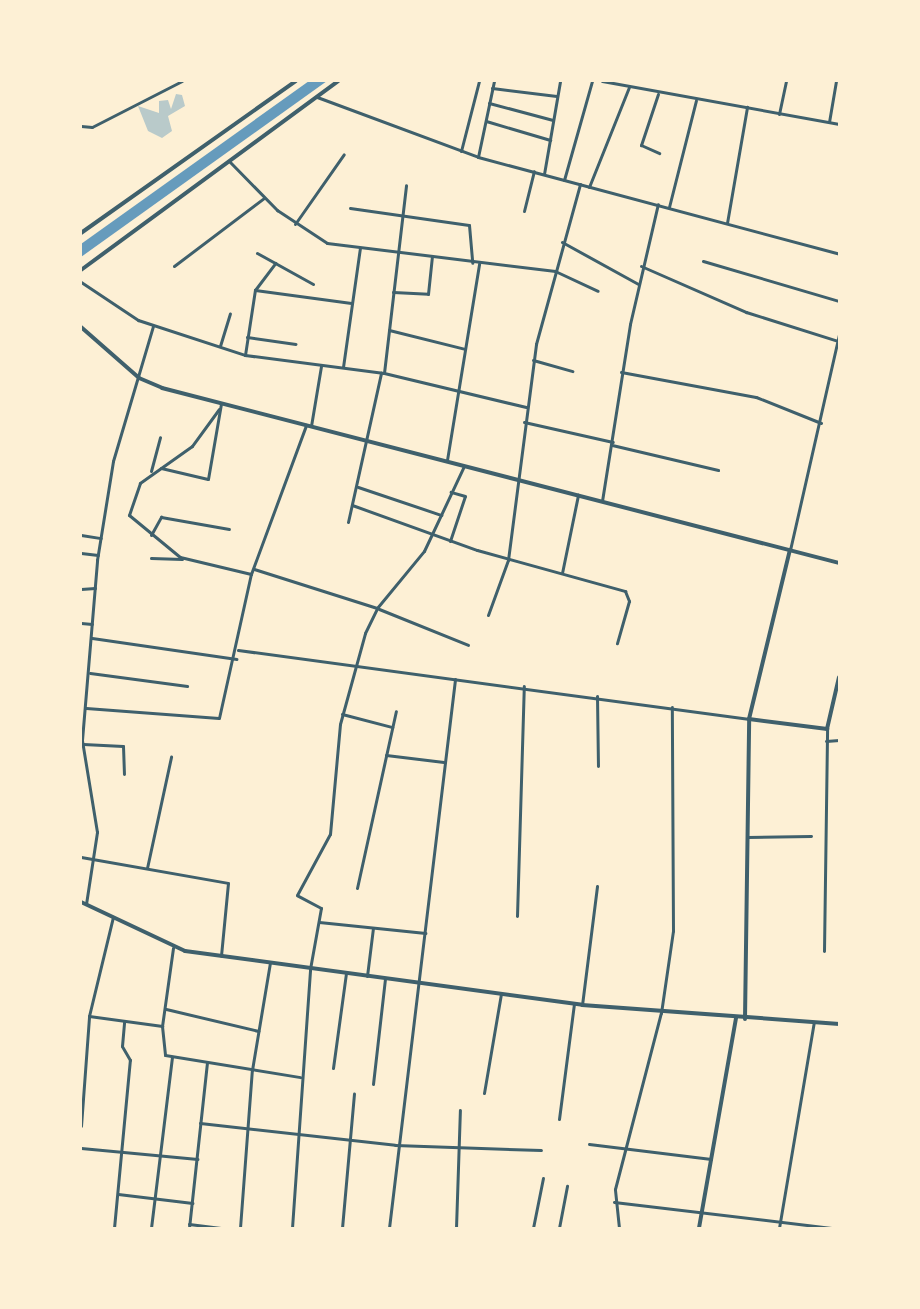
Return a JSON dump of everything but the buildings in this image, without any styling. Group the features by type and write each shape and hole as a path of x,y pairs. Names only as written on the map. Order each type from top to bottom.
{"street":[{"path":"81,126 92,127 182,81"},
{"path":"81,233 296,81"},
{"path":"81,270 338,81"},
{"path":"461,151 479,81"},
{"path":"478,157 494,81"},
{"path":"544,174 560,81"},
{"path":"564,180 592,81"},
{"path":"602,81 658,94 839,124"},
{"path":"779,114 786,81"},
{"path":"829,122 836,81"},
{"path":"589,187 629,87"},
{"path":"492,88 557,96"},
{"path":"658,94 640,145 659,153"},
{"path":"317,97 478,157 839,254"},
{"path":"669,207 696,100"},
{"path":"489,103 554,120"},
{"path":"727,223 747,107"},
{"path":"486,121 550,140"},
{"path":"295,224 344,154"},
{"path":"228,160 264,198 295,224 327,243 479,264 555,271 598,291"},
{"path":"524,211 534,171"},
{"path":"488,615 508,560 516,480 533,360 562,242 580,184"},
{"path":"348,522 370,441 383,373 406,185"},
{"path":"174,266 264,198"},
{"path":"602,501 621,372 641,266 658,204"},
{"path":"350,208 471,226 472,263"},
{"path":"562,242 638,284"},
{"path":"343,367 360,248"},
{"path":"257,253 313,284"},
{"path":"393,292 428,294 432,257"},
{"path":"703,261 839,301"},
{"path":"245,355 255,290 275,263"},
{"path":"447,460 479,264"},
{"path":"641,266 746,312 838,341"},
{"path":"81,282 153,326 245,355 383,373 526,407"},
{"path":"255,290 351,303"},
{"path":"220,346 230,313"},
{"path":"153,326 113,461 94,588 90,673 82,741 97,832 94,860 84,903 113,915 173,948 221,956 582,1005 745,1019 839,1024"},
{"path":"81,327 139,378 221,404 447,460 516,480 839,563"},
{"path":"389,330 465,349"},
{"path":"745,1019 749,719 821,423 839,334"},
{"path":"248,337 296,344"},
{"path":"533,360 572,371"},
{"path":"86,708 205,720 220,716 238,650 251,574 308,426 321,366"},
{"path":"621,372 756,397 821,423"},
{"path":"160,468 201,481 209,477 221,404"},
{"path":"183,559 129,515 135,488 150,472 160,468 192,446 219,409"},
{"path":"524,422 718,470"},
{"path":"150,472 160,437"},
{"path":"292,1228 300,1077 310,969 321,908 297,895 333,821 342,714 354,664 378,608 433,534 465,465"},
{"path":"358,487 441,515"},
{"path":"450,542 465,496 451,492"},
{"path":"562,573 578,495"},
{"path":"352,505 450,542 629,594 617,643"},
{"path":"151,535 161,517 229,529"},
{"path":"81,535 101,538"},
{"path":"81,553 98,555"},
{"path":"151,558 183,559 251,574"},
{"path":"253,568 378,608 468,645"},
{"path":"81,589 94,588"},
{"path":"81,623 92,624"},
{"path":"92,638 236,659"},
{"path":"238,650 524,686 827,729"},
{"path":"90,673 187,686"},
{"path":"824,951 826,741 839,677"},
{"path":"389,1228 395,1145 421,984 454,679"},
{"path":"517,916 524,686"},
{"path":"597,696 598,766"},
{"path":"619,1228 614,1203 661,1012 673,931 672,707"},
{"path":"357,888 396,711"},
{"path":"342,714 392,727"},
{"path":"826,741 839,740"},
{"path":"82,741 123,746 124,774"},
{"path":"386,754 444,762"},
{"path":"147,868 171,757"},
{"path":"747,837 811,836"},
{"path":"81,857 228,883 221,956"},
{"path":"582,1005 597,886"},
{"path":"81,1126 89,1016 113,915"},
{"path":"319,922 425,933"},
{"path":"367,976 374,928"},
{"path":"173,948 162,1026 163,1051 172,1058 300,1077"},
{"path":"240,1228 252,1070 270,963"},
{"path":"333,1068 346,973"},
{"path":"373,1084 386,979"},
{"path":"484,1093 501,994"},
{"path":"559,1119 573,1004"},
{"path":"166,1009 258,1031"},
{"path":"89,1016 162,1026"},
{"path":"699,1228 736,1018"},
{"path":"114,1228 130,1060 122,1046 124,1021"},
{"path":"779,1228 814,1022"},
{"path":"81,1052 86,1053"},
{"path":"151,1228 157,1199 172,1058"},
{"path":"207,1063 189,1226 223,1228"},
{"path":"342,1228 354,1094"},
{"path":"456,1228 460,1110"},
{"path":"200,1123 395,1145 541,1150"},
{"path":"589,1144 711,1159"},
{"path":"81,1148 123,1150 197,1159"},
{"path":"533,1228 543,1178"},
{"path":"559,1228 567,1186"},
{"path":"118,1194 192,1203"},
{"path":"614,1203 831,1228"}],"shaded area":[{"path":"176,94 182,95 185,106 168,116 172,131 162,138 148,131 138,106 159,113 159,101 168,100 171,109"}],"water":[{"path":"309,81 327,81 81,257 81,244"}]}
